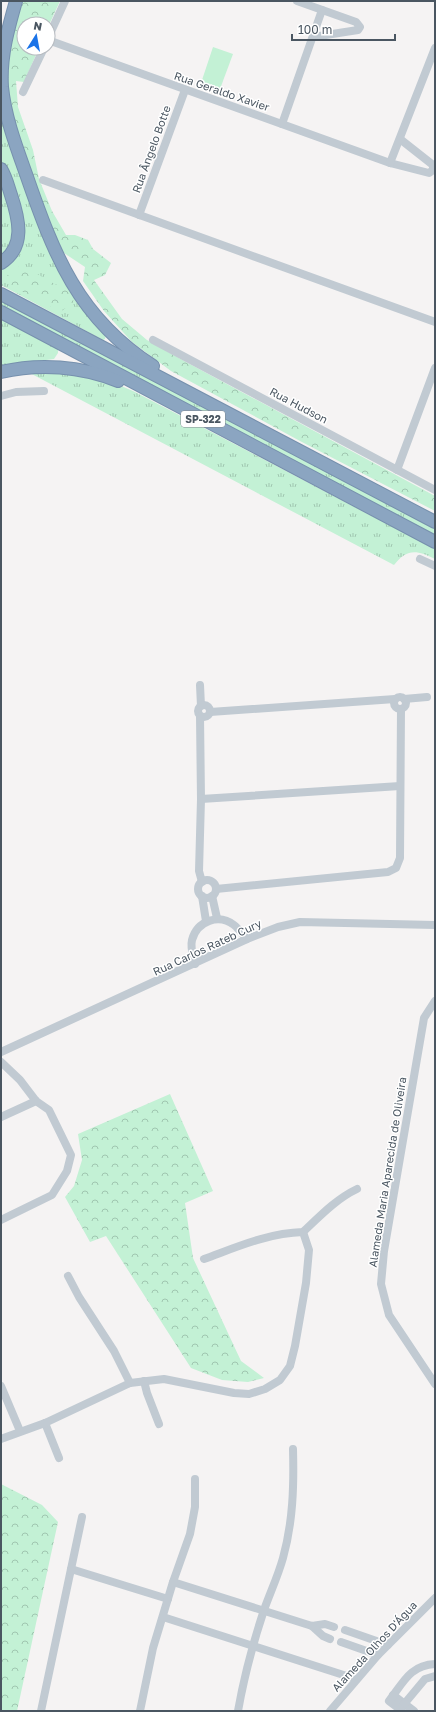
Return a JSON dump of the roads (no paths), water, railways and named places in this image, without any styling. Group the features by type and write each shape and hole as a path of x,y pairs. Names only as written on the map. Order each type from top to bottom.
{"highway":[{"path":"16,1 3,56 2,86 4,106 40,216 58,257 82,299 98,320 115,338 134,354 214,406"},
{"path":"1,169 16,210 19,229 14,250 1,263"},
{"name":"SP-322","path":"1,294 435,522"},
{"name":"SP-322","path":"1,312 435,542"},
{"path":"1,372 26,368 46,367 83,370 101,374 209,422"}],"street":[{"path":"56,21 65,1"},
{"path":"297,1 356,22 360,27 358,30 313,37"},
{"path":"282,124 322,10"},
{"name":"Rua Geraldo Xavier","path":"56,42 185,90 390,162 429,174 433,170 433,166 400,139"},
{"path":"390,162 433,59 435,48"},
{"path":"23,92 40,56"},
{"name":"Rua Ângelo Botte","path":"139,215 185,90"},
{"path":"43,180 435,322"},
{"name":"Rua Hudson","path":"153,340 435,490"},
{"path":"397,470 433,377 435,368"},
{"path":"1,396 16,392 44,390"},
{"path":"420,559 435,566"},
{"path":"200,685 201,706 198,711 200,716 200,871 202,882 199,889 202,896 206,921"},
{"path":"200,716 206,717 210,712 427,698"},
{"path":"202,896 207,898 214,893 388,872 396,868 400,858 401,710 406,706 406,702 400,699"},
{"path":"201,706 204,705 208,707 210,712"},
{"path":"201,799 400,786"},
{"path":"202,882 207,880 212,882 217,918"},
{"path":"195,964 191,950 192,939 198,929 206,921 217,918 234,925 247,939"},
{"name":"Rua Carlos Rateb Cury","path":"1,1052 247,939 278,927 300,922 435,924"},
{"name":"Alameda Maria Aparecida de Oliveira","path":"435,1001 424,1018 384,1251 381,1284 389,1315 435,1384"},
{"path":"1,1062 20,1080 36,1101 49,1110 71,1155 67,1171 60,1185 52,1195 1,1220"},
{"path":"1,1117 36,1101"},
{"path":"204,1259 264,1236 285,1232 303,1232 346,1194 357,1189"},
{"path":"1,1439 45,1423 130,1383 164,1379 234,1393 249,1394 265,1389 280,1380 290,1366 306,1283 309,1250 303,1232"},
{"path":"68,1276 114,1351 130,1383"},
{"path":"144,1381 159,1424"},
{"path":"1,1386 20,1432"},
{"path":"45,1423 58,1458"},
{"path":"238,1711 264,1610 279,1572 289,1532 293,1504 293,1449"},
{"path":"140,1711 147,1673 162,1617 190,1534 195,1507 195,1479"},
{"path":"41,1711 82,1517"},
{"path":"71,1569 168,1599"},
{"path":"173,1582 312,1626 323,1636 330,1638"},
{"name":"Alameda Olhos D'Água","path":"330,1711 356,1679 388,1644 435,1598"},
{"path":"162,1617 356,1679"},
{"path":"312,1626 326,1624 334,1627"},
{"path":"344,1630 388,1644"},
{"path":"341,1642 378,1655"},
{"path":"414,1711 402,1708 388,1701 413,1670 426,1664 435,1664"},
{"path":"413,1670 425,1679"},
{"path":"402,1708 425,1679 435,1676"}]}
